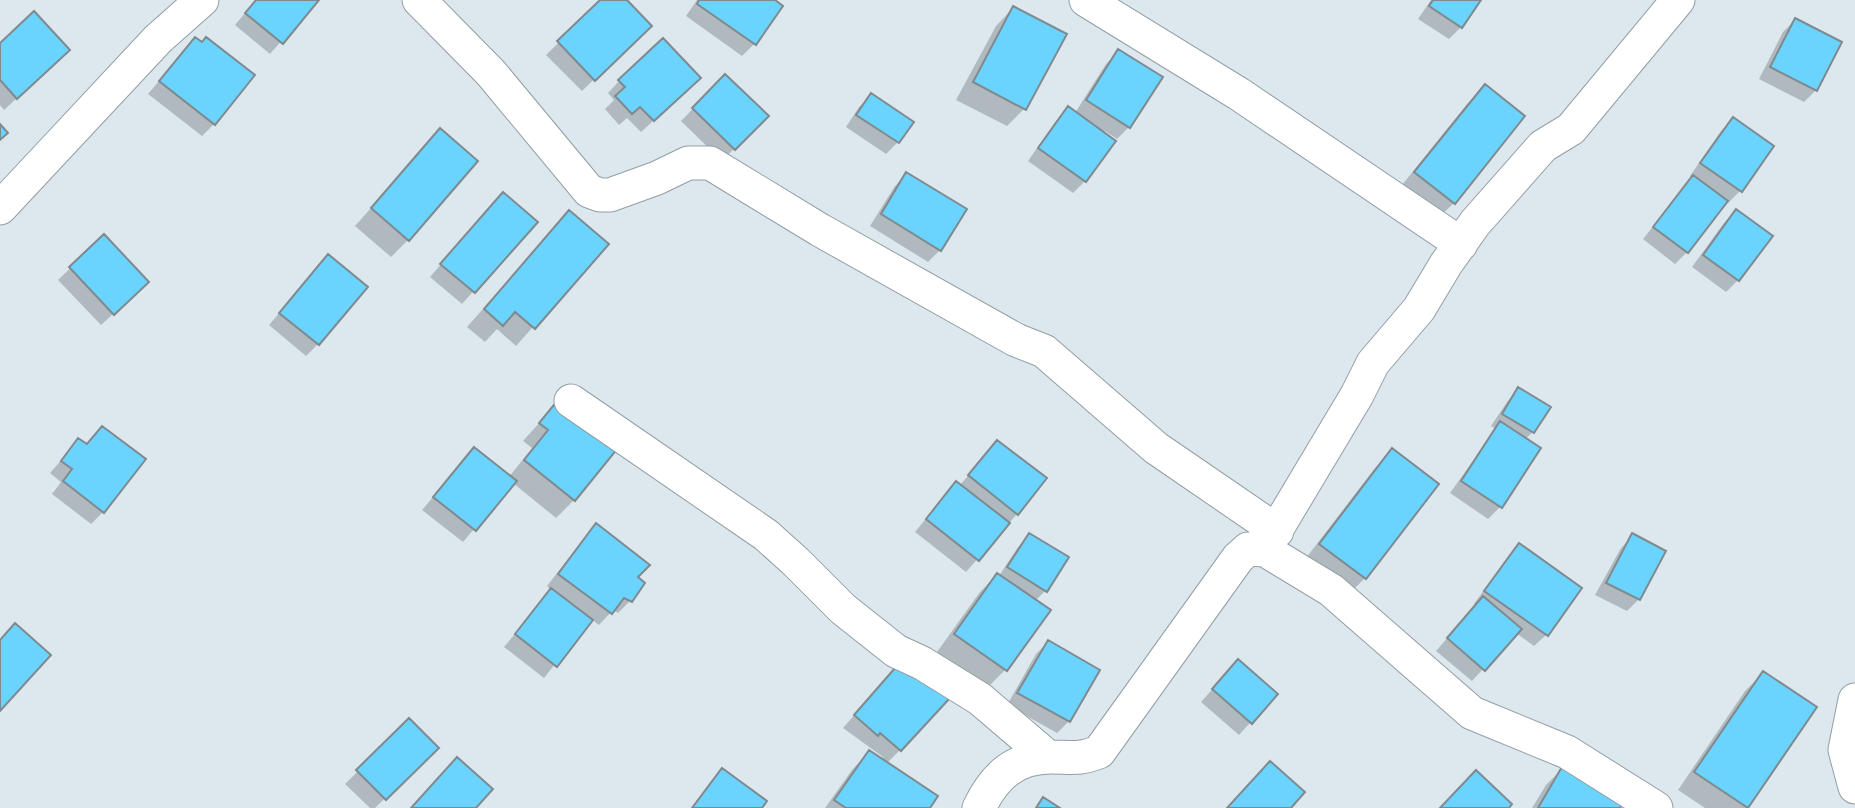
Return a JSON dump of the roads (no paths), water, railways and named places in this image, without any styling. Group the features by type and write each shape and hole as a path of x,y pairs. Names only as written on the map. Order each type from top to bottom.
{"street":[{"path":"0,208 158,39 202,0"},
{"path":"419,0 491,74 589,191 610,195 657,178 688,163 710,163 820,230 1016,340 1044,351 1156,448 1331,590 1472,713 1567,752 1656,808"},
{"path":"1086,0 1239,94 1461,244"},
{"path":"979,808 988,790 1016,763 1048,757 1080,759 1099,752 1238,558 1248,549 1271,540 1357,395 1373,363 1419,310 1475,223 1543,146 1571,129 1678,0"},
{"path":"571,401 766,536 842,609 896,651 922,663 980,699 1048,757"},
{"path":"1855,700 1845,750 1855,788"}]}
